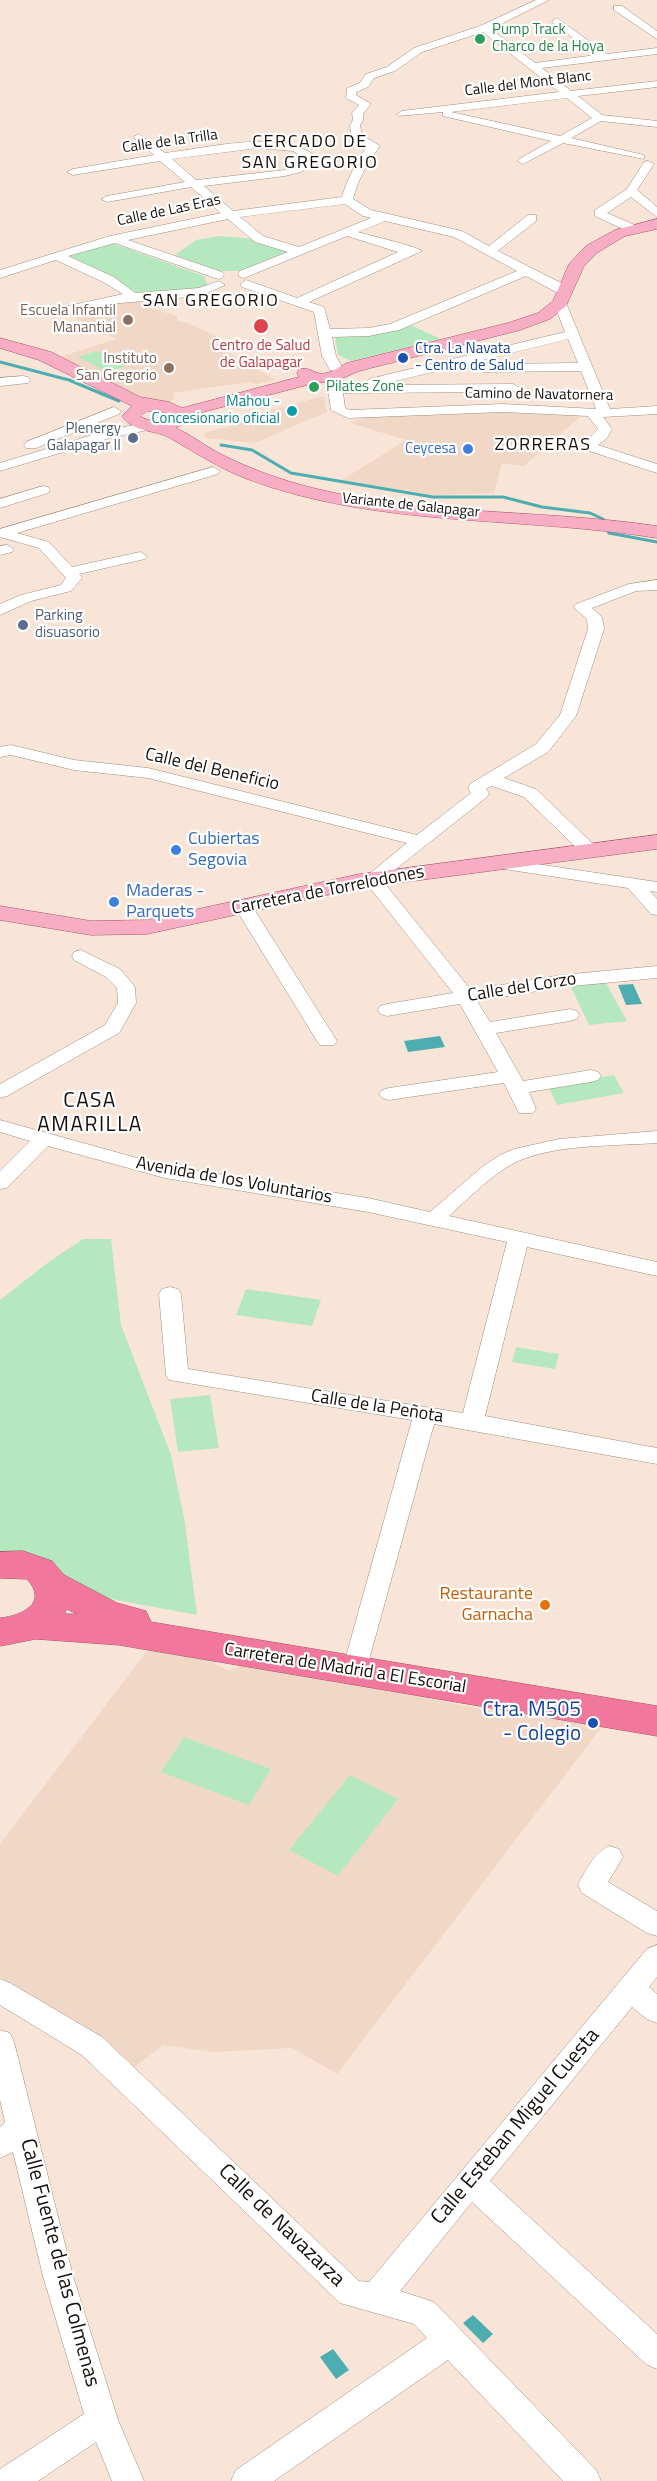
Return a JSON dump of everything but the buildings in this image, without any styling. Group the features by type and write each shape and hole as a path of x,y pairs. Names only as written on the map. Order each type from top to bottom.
{"highway":[{"name":"Carretera de Madrid a El Escorial","path":"0,1565 19,1564 34,1567 45,1575 52,1585 105,1613 136,1622 657,1709"},
{"path":"16,1628 44,1617 51,1607 54,1596 52,1585"},
{"name":"Carretera de Madrid a El Escorial","path":"16,1628 119,1631 657,1721"}],"main road":[{"path":"141,421 172,417 288,383 514,327 560,305 573,269 583,257 606,240 633,229 657,224"},
{"path":"0,344 45,356 124,396 172,417"},
{"path":"124,396 134,404 141,421"},
{"path":"141,421 172,417"},
{"name":"Variante de Galapagar","path":"172,417 208,454 240,470 282,485 329,497 429,511 593,523 657,532"},
{"name":"Carretera de Torrelodones","path":"0,913 87,929 117,931 147,927 372,879 657,842"}],"street":[{"path":"544,0 484,28 418,50 391,69 370,76 364,85 351,90 350,96 366,104 365,108 357,113 358,120 354,125 357,136 374,146 362,161 358,175 352,181 347,200 367,213 450,231 560,289 560,305 573,334 605,429 602,435 588,446 656,467"},
{"path":"618,8 657,36"},
{"path":"557,21 605,57"},
{"path":"484,28 599,118 657,124"},
{"path":"533,66 657,51"},
{"name":"Calle del Mont Blanc","path":"444,111 657,84"},
{"path":"402,114 444,111 651,160 631,191 599,213 633,229"},
{"path":"523,160 599,118"},
{"path":"139,136 259,239 298,252"},
{"name":"Calle de la Trilla","path":"73,172 163,157 272,145 296,148 309,156 309,161 305,166 285,173 194,184 107,199"},
{"path":"631,191 657,213"},
{"name":"Calle de Las Eras","path":"1,274 114,239 166,226 230,214 347,200"},
{"path":"245,279 298,252 382,217"},
{"path":"490,251 532,218"},
{"path":"298,302 405,251 347,232"},
{"path":"114,239 219,280"},
{"path":"57,256 129,292 132,297"},
{"path":"325,333 369,332 394,327 526,270"},
{"path":"54,313 109,300 201,292 231,273 320,310 330,373 513,387"},
{"path":"374,382 573,334"},
{"path":"468,360 483,368 585,368"},
{"name":"Camino de Navatornera","path":"330,373 338,410 348,414 503,408 599,413 634,413 657,410"},
{"path":"0,382 24,380"},
{"path":"0,457 114,411"},
{"path":"634,413 657,420"},
{"path":"0,467 108,435 141,421"},
{"path":"63,432 84,442"},
{"path":"1,533 213,471"},
{"path":"0,504 43,490"},
{"path":"0,610 26,598 66,588 74,578 44,545 1,533"},
{"path":"70,572 140,556"},
{"path":"526,1109 466,997 372,879 481,793 476,788 542,748 568,716 596,629 594,617 581,607 634,586 657,585"},
{"name":"Calle del Beneficio","path":"4,746 75,765 148,774 419,841"},
{"path":"489,779 530,792 590,851"},
{"path":"536,858 540,866 553,873"},
{"path":"497,863 553,873 657,886"},
{"path":"633,883 657,910"},
{"path":"243,906 327,1041"},
{"path":"0,1092 112,1029 127,1003 126,987 113,973 81,956"},
{"name":"Calle del Corzo","path":"387,1010 562,981 657,972"},
{"path":"483,1029 570,1015"},
{"path":"389,1094 591,1076"},
{"name":"Avenida de los Voluntarios","path":"0,1126 39,1143 154,1181 364,1214 434,1221 657,1269"},
{"name":"Avenida de los Voluntarios","path":"0,1136 39,1143"},
{"path":"434,1221 480,1177 509,1158 569,1145 657,1137"},
{"path":"0,1183 39,1143"},
{"path":"472,1422 518,1239"},
{"name":"Calle de la Peñota","path":"170,1294 177,1375 425,1414 657,1456"},
{"path":"357,1660 425,1414"},
{"path":"610,1857 591,1885 657,1924"},
{"name":"Calle Esteban Miguel Cuesta","path":"375,2298 657,1957"},
{"path":"631,1989 657,2011"},
{"name":"Calle de Navazarza","path":"0,1991 92,2046 351,2293 423,2312 585,2481"},
{"name":"Calle Fuente de las Colmenas","path":"0,2042 58,2276 102,2420 128,2481"},
{"path":"0,2145 22,2125"},
{"path":"470,2181 657,2354"},
{"path":"248,2481 450,2340"},
{"path":"10,2481 102,2420"}],"shaded area":[{"name":"Instituto San Gregorio","path":"137,300 144,306 177,316 177,321 188,323 218,337 218,343 215,345 276,380 172,393 175,396 170,403 147,401 60,357 116,339 65,313 80,308"},
{"path":"324,396 327,412 255,443 205,438 204,433 238,424 233,420"},
{"path":"504,410 582,415 524,466 502,463 494,493 435,495 342,480 406,440 350,423 365,416"},
{"path":"149,1648 202,1657 229,1671 243,1664 413,1692 430,1699 502,1713 535,1716 601,1728 337,2074 292,2048 213,2052 163,2045 135,2067 105,2039 0,1977 0,1844"}],"green space":[{"path":"220,236 254,239 289,251 243,271 218,271 175,255 196,240"},
{"path":"109,242 204,276 208,286 197,290 138,293 65,256"},
{"path":"408,324 441,339 351,361 338,355 335,336"},
{"path":"97,351 126,366 107,372 78,357"},
{"path":"605,981 627,1021 589,1025 570,985"},
{"path":"614,1075 624,1093 557,1105 548,1086"},
{"path":"83,1239 111,1239 121,1325 171,1455 185,1523 197,1615 90,1595 0,1554 0,1300 50,1261"},
{"path":"246,1289 321,1300 312,1326 236,1315"},
{"path":"516,1347 559,1354 555,1369 512,1362"},
{"path":"210,1395 219,1448 178,1452 170,1399"},
{"path":"184,1737 271,1769 249,1805 161,1772"},
{"path":"350,1775 398,1799 338,1876 289,1850"}],"water":[{"path":"633,984 642,1004 626,1005 618,985"},
{"path":"440,1036 445,1047 408,1052 404,1041"},
{"path":"473,2315 493,2334 483,2343 463,2323"},
{"path":"333,2349 349,2370 336,2379 320,2357"}],"waterway":[{"path":"0,362 69,380 119,401"},
{"path":"221,445 252,450 291,473 433,497 503,497 542,507 590,513 603,519"},
{"path":"607,529 609,533 657,542"}],"place":[{"name":"Pump Track Charco de la Hoya","path":"480,39"},
{"name":"Escuela Infantil Manantial","path":"128,320"},
{"name":"Centro de Salud de Galapagar","path":"261,326"},
{"name":"Ctra. La Navata - Centro de Salud","path":"403,358"},
{"name":"Instituto San Gregorio","path":"169,368"},
{"name":"Pilates Zone","path":"314,387"},
{"name":"Mahou - Concesionario oficial","path":"292,411"},
{"name":"Plenergy Galapagar II","path":"133,438"},
{"name":"Ceycesa","path":"468,449"},
{"name":"Parking disuasorio","path":"23,625"},
{"name":"Cubiertas Segovia","path":"176,850"},
{"name":"Maderas - Parquets","path":"114,902"},
{"name":"Restaurante Garnacha","path":"545,1605"},
{"name":"Ctra. M505 - Colegio","path":"593,1723"}],"district":[{"name":"CERCADO DE SAN GREGORIO","path":"310,153"},
{"name":"SAN GREGORIO","path":"211,302"},
{"name":"ZORRERAS","path":"543,446"},
{"name":"CASA AMARILLA","path":"90,1114"}]}
